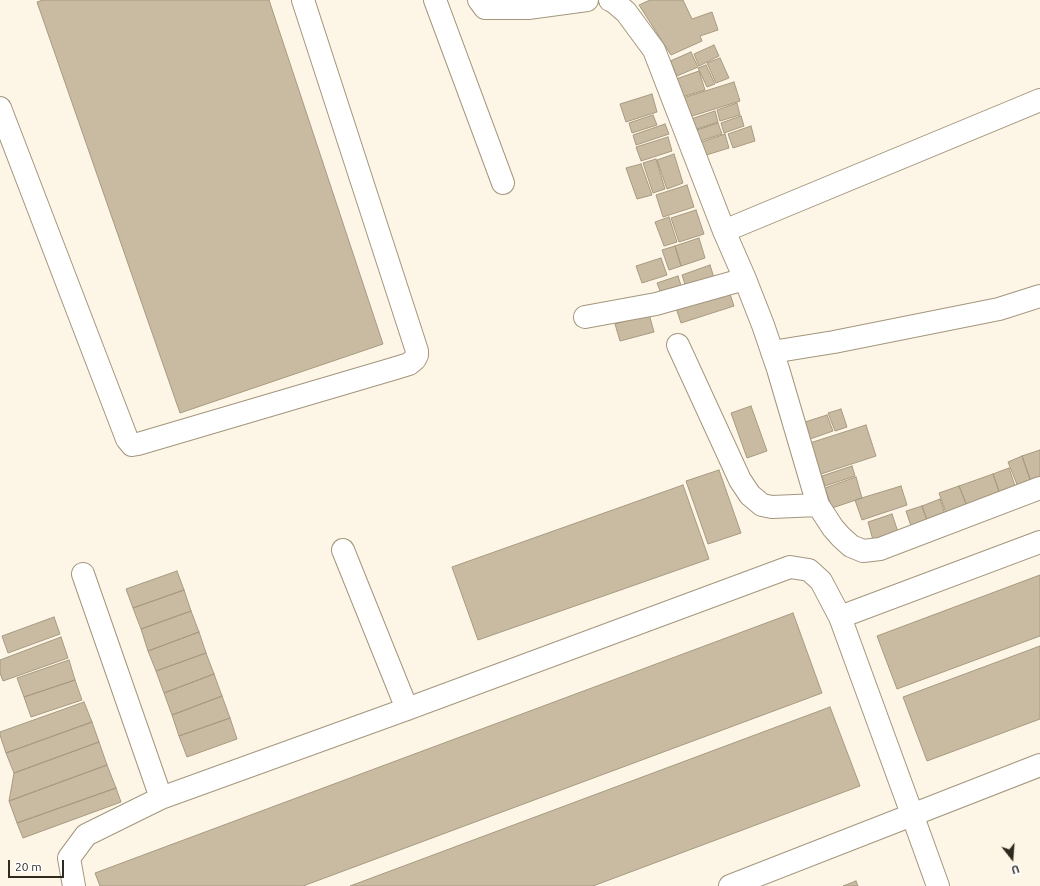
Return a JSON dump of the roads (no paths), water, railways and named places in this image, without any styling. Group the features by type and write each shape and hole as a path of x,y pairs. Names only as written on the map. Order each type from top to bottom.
{"lane":[{"path":"0,108 127,439 132,445 409,364 415,359 417,351 303,0"},
{"path":"435,0 503,184"},
{"path":"478,0 485,8 587,0"},
{"path":"610,0 626,12 654,50 724,231 764,325 818,505 834,528 851,546 863,551 880,549 1040,488"},
{"path":"724,231 1040,100"},
{"path":"585,317 656,304 745,279"},
{"path":"772,352 834,342 991,311 1040,296"},
{"path":"678,345 740,480 750,495 762,505 772,507 818,505"},
{"path":"840,617 1040,542"},
{"path":"342,550 407,709"},
{"path":"74,886 69,858 86,835 161,798 407,709 790,567 809,570 821,581 840,617 938,886"},
{"path":"83,574 161,798"},
{"path":"730,886 1040,765"}]}
